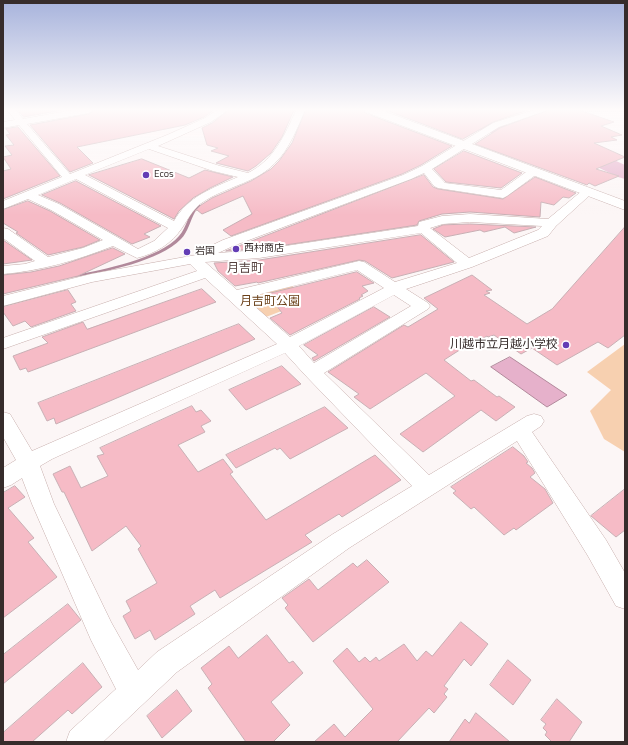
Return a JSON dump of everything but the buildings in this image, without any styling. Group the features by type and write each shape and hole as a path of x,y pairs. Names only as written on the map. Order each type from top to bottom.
{"street":[{"path":"43,145 72,177 176,227"},
{"path":"140,260 160,245 176,227 188,209 212,192 267,166 282,145"},
{"path":"461,145 625,206"},
{"path":"3,205 149,146 217,169 248,176"},
{"path":"193,259 228,243 391,183 426,168 464,146"},
{"path":"426,168 438,184 442,186 503,194 533,172"},
{"path":"3,479 45,453 288,345 405,283 467,264 543,233 551,223 588,192"},
{"path":"29,195 113,241 140,260"},
{"path":"424,229 424,224 457,218 551,223"},
{"path":"3,301 140,260 221,258 267,253 424,229 467,264"},
{"path":"3,232 46,262"},
{"path":"3,270 26,268 88,251 113,241"},
{"path":"193,259 288,345 312,372 427,487"},
{"path":"233,296 359,265 422,306 312,372"},
{"path":"3,344 207,272"},
{"path":"4,424 28,463 43,504 101,631 126,678 136,691"},
{"path":"81,742 167,662 341,541 527,425 625,597"}],"green space":[{"name":"月吉町公園","path":"291,285 310,300 266,317 246,299 248,295"},
{"path":"625,344 625,452 604,439 590,411 611,390 587,372"}],"shaded area":[{"path":"510,357 567,395 547,407 491,367"}],"waterway":[{"path":"554,145 598,160 625,173"},
{"path":"75,276 130,264 158,253 179,239 185,231 193,212 199,205"}],"place":[{"name":"Ecos","path":"146,175"},
{"name":"西村商店","path":"236,249"},
{"name":"岩国","path":"187,252"},
{"name":"川越市立月越小学校","path":"566,345"}],"district":[{"name":"月吉町","path":"245,269"}]}
